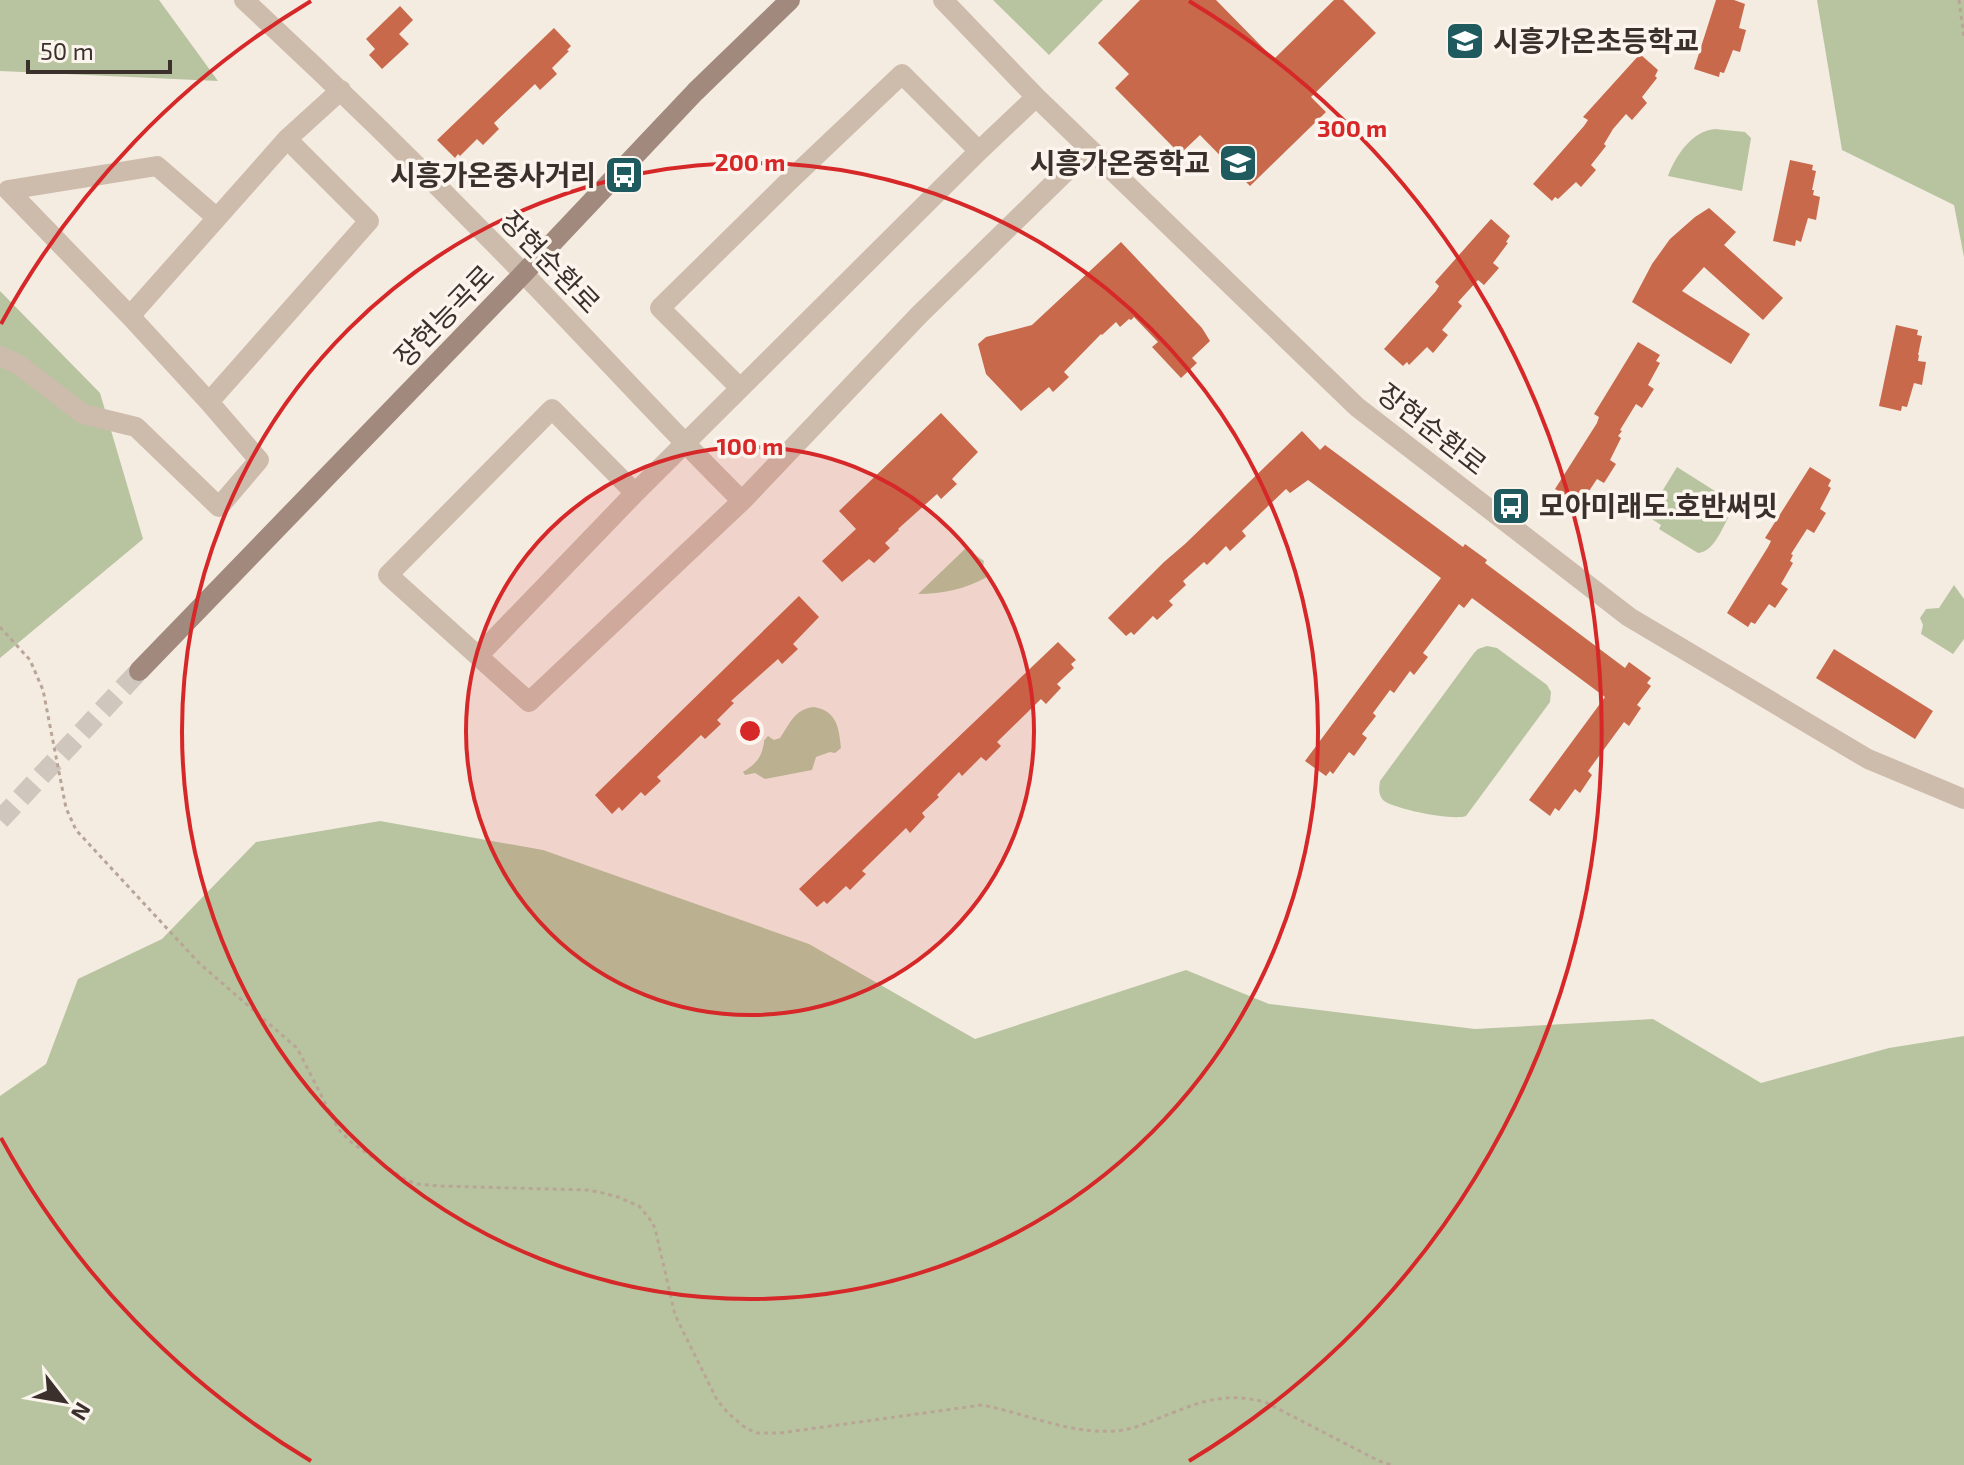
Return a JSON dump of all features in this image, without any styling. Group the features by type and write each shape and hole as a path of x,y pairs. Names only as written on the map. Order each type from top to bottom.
{"main road":[{"name":"장현능곡로","path":"139,671 695,92 790,0"}],"street":[{"name":"장현순환로","path":"244,0 341,90 524,273 685,445 742,501"},
{"name":"장현순환로","path":"943,0 1036,97 1357,407 1629,617 1868,759 1964,799"},
{"path":"740,388 660,308 902,74 979,151"},
{"path":"130,316 287,139 341,90"},
{"path":"478,656 635,493 1036,97"},
{"path":"209,402 369,221 287,139"},
{"path":"635,493 552,409 388,575 529,702 742,501 919,315 1089,149"},
{"path":"0,356 19,365 83,414 136,427 219,507 259,460 130,316 8,190 157,166 217,218"}],"path":[{"path":"1959,0 1964,37"},
{"path":"0,627 30,660 43,690 63,796 76,830 199,963 297,1048 339,1130 396,1174 418,1184 587,1190 618,1197 639,1206 655,1228 675,1315 683,1334 717,1400 743,1426 756,1433 780,1433 982,1405 1062,1427 1118,1431 1209,1399 1254,1399 1392,1465"}],"green space":[{"path":"0,0 159,0 218,81 0,71"},
{"path":"993,0 1103,0 1049,55"},
{"path":"1817,0 1964,0 1964,257 1954,205 1842,150"},
{"path":"1715,129 1745,132 1751,138 1742,191 1668,176 1675,160 1692,139"},
{"path":"0,291 100,393 143,539 0,658"},
{"path":"1677,467 1726,498 1718,511 1728,518 1716,540 1703,552 1698,553 1659,529 1661,525 1647,516"},
{"path":"966,548 984,561 987,577 954,590 918,594"},
{"path":"1954,585 1964,599 1964,639 1953,654 1921,634 1923,625 1920,618 1926,609 1939,608"},
{"path":"1487,646 1497,648 1547,685 1551,692 1550,702 1466,816 1423,813 1383,800 1380,781 1474,653"},
{"path":"814,707 832,716 838,727 841,748 835,753 816,757 812,770 765,779 755,773 745,775 743,772 758,759 768,736 774,740 780,738 797,714"},
{"path":"380,821 543,850 809,944 975,1039 1186,970 1269,1004 1475,1029 1653,1019 1761,1083 1889,1048 1964,1036 1964,1465 0,1465 0,1096 46,1064 78,979 162,939 256,842"}],"building":[{"path":"1140,0 1216,0 1274,59 1334,0 1343,0 1376,33 1311,97 1326,112 1250,186 1200,135 1180,154 1115,88 1129,74 1098,43"},
{"path":"1716,0 1734,0 1745,4 1739,28 1746,30 1740,52 1733,50 1724,73 1720,72 1719,77 1694,69"},
{"path":"400,6 413,20 399,34 409,44 382,69 369,55 375,49 366,39"},
{"path":"554,28 571,46 552,68 557,74 540,90 535,84 494,123 499,129 483,145 477,139 455,158 437,140"},
{"path":"1640,54 1658,70 1657,78 1642,97 1647,103 1632,120 1626,114 1613,129 1604,144 1606,146 1591,165 1596,170 1581,187 1576,182 1552,201 1533,184 1584,126 1588,120 1583,117"},
{"path":"1790,160 1813,165 1812,170 1816,171 1813,195 1820,197 1816,220 1808,218 1801,242 1796,240 1795,246 1773,241"},
{"path":"1709,208 1736,232 1724,245 1783,298 1763,320 1704,267 1682,291 1750,334 1731,364 1632,302 1652,264 1670,239"},
{"path":"1491,219 1510,236 1493,263 1499,268 1484,285 1478,280 1458,302 1462,306 1442,330 1448,335 1433,353 1427,347 1409,365 1407,362 1403,366 1384,349 1436,291 1439,286 1435,282"},
{"path":"1121,242 1202,328 1210,341 1192,358 1197,363 1181,378 1152,347 1158,342 1134,317 1120,327 1116,322 1101,334 1064,372 1069,377 1053,392 1049,387 1021,411 986,374 978,344 986,337 1032,325"},
{"path":"1896,325 1918,330 1917,335 1922,336 1918,361 1926,362 1922,385 1914,383 1907,407 1902,406 1901,411 1879,406"},
{"path":"1638,342 1660,355 1656,361 1660,363 1648,385 1654,389 1642,408 1636,404 1620,430 1618,436 1621,438 1610,460 1616,464 1604,483 1597,479 1583,500 1580,498 1577,502 1555,489 1597,423 1599,417 1594,414"},
{"path":"941,413 978,452 952,479 957,484 941,499 937,494 898,529 885,543 890,548 874,563 869,559 842,582 822,561 856,529 839,511"},
{"path":"1302,431 1320,450 1325,445 1463,547 1465,544 1487,560 1485,563 1625,668 1629,662 1651,678 1647,683 1651,686 1637,705 1641,708 1629,726 1624,722 1588,771 1592,775 1580,793 1575,789 1559,811 1555,808 1550,816 1529,800 1605,697 1472,598 1464,608 1459,604 1423,653 1428,657 1414,675 1410,671 1394,693 1390,690 1373,713 1376,716 1362,734 1367,738 1354,756 1349,752 1333,774 1330,771 1326,776 1305,761 1441,578 1308,480 1290,493 1286,489 1242,531 1246,536 1230,551 1226,546 1207,565 1204,562 1183,581 1186,585 1169,601 1173,605 1157,620 1153,616 1134,635 1131,632 1126,636 1108,618"},
{"path":"1810,467 1831,480 1828,486 1831,488 1820,509 1826,513 1814,533 1807,529 1791,554 1790,561 1793,563 1781,584 1788,589 1775,608 1769,604 1755,624 1751,622 1748,627 1727,613 1768,547 1771,541 1765,538"},
{"path":"799,596 819,617 793,644 798,649 782,664 778,659 731,701 734,703 717,720 721,724 705,739 701,735 657,777 661,781 645,796 641,792 622,811 619,807 612,814 595,795"},
{"path":"1058,642 1076,660 1071,664 1074,668 1057,684 1061,688 1046,704 1041,699 997,742 1001,746 986,761 981,757 962,776 959,772 922,813 925,817 910,833 906,828 862,871 866,874 850,890 846,886 827,904 824,901 817,907 799,889"},
{"path":"1834,649 1933,711 1915,739 1816,678"}],"tunnel":[{"path":"0,820 139,671"}],"place":[{"name":"시흥가온초등학교","path":"1465,41"},
{"name":"시흥가온중학교","path":"1238,163"},
{"name":"시흥가온중사거리","path":"624,175"},
{"name":"모아미래도.호반써밋","path":"1511,506"}]}
